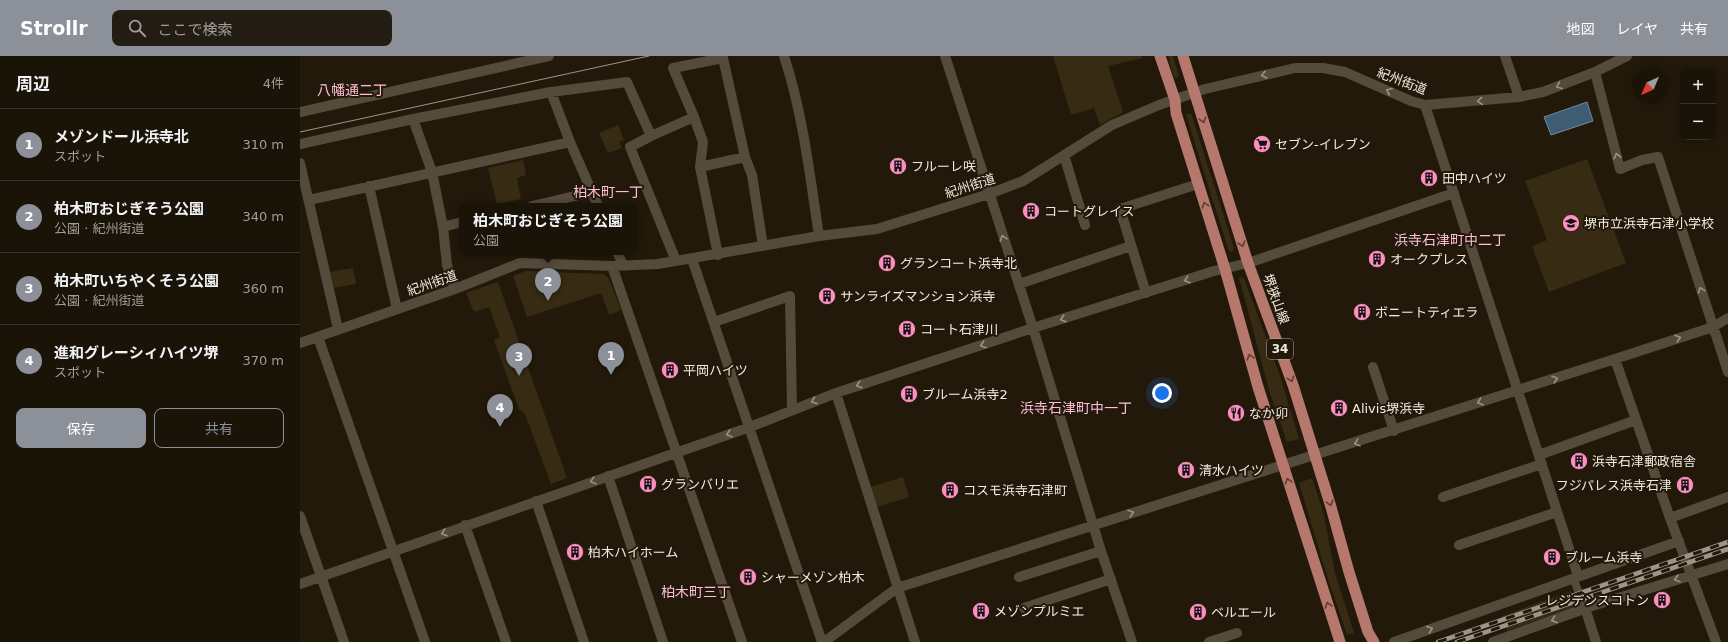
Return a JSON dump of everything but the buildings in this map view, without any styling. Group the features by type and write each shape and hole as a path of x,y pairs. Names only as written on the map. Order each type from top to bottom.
{"main road":[{"name":"34","path":"1160,56 1175,100 1176,113 1225,269 1258,387 1340,642"},
{"name":"堺狭山線","path":"1183,56 1248,263 1316,456 1348,572 1368,632 1374,642"}],"street":[{"path":"300,112 509,60 549,56"},
{"path":"784,56 791,78 801,122 819,236"},
{"path":"945,56 1033,328 1101,551 1132,642"},
{"path":"1505,56 1519,97"},
{"name":"紀州街道","path":"300,343 455,289 520,263 612,266 658,264 718,255 819,236 877,229 989,194 1023,181 1112,125 1128,117 1194,93 1295,68 1323,68 1346,72 1426,105 1519,97 1543,92 1595,72 1627,56"},
{"path":"718,255 700,167 703,142 673,68 723,58 745,157 752,174 763,246"},
{"path":"1595,72 1620,168 1658,157 1728,372"},
{"path":"300,144 413,119 551,92 627,82 652,136"},
{"path":"551,92 570,142 597,203"},
{"path":"1426,105 1557,512 1584,608 1596,642"},
{"path":"676,261 630,146 694,117"},
{"path":"413,119 432,172 443,227 447,266 455,289"},
{"path":"309,200 570,142"},
{"path":"1064,155 1085,225"},
{"path":"700,167 745,157"},
{"path":"300,163 338,329"},
{"path":"1146,293 1120,209 1198,184"},
{"path":"370,186 397,309"},
{"path":"545,203 592,192"},
{"path":"300,584 536,500 750,427 836,393 1033,328 1248,263 1454,193"},
{"path":"443,227 459,223"},
{"path":"1018,284 1131,246"},
{"path":"619,255 623,265"},
{"path":"692,259 823,642 898,588 1316,456 1714,327 1728,318"},
{"path":"612,266 742,642"},
{"path":"714,322 790,296 792,410"},
{"path":"318,337 425,642"},
{"path":"1615,359 1670,518 1716,642"},
{"path":"1373,367 1394,431"},
{"path":"836,393 914,642"},
{"path":"1443,497 1540,460 1636,420"},
{"path":"608,476 663,642"},
{"path":"1670,518 1728,496"},
{"path":"536,500 584,642"},
{"path":"1459,545 1557,512"},
{"path":"300,516 344,642"},
{"path":"465,525 506,642"},
{"path":"1394,642 1679,541"},
{"path":"1019,577 1101,551"},
{"path":"1493,642 1584,608 1728,564"},
{"path":"1024,608 1111,579"},
{"path":"1209,642 1237,633"}],"shaded area":[{"path":"1053,56 1142,56 1143,58 1108,66 1123,112 1100,125 1094,108 1071,115"},
{"path":"1168,56 1173,56 1179,76 1174,78"},
{"path":"1191,113 1234,248 1231,252 1228,249 1186,115"},
{"path":"618,125 624,140 619,142 622,148 608,153 599,133"},
{"path":"1587,159 1626,263 1549,292 1532,246 1547,240 1525,181"},
{"path":"523,160 526,175 517,178 521,199 497,203 488,168"},
{"path":"353,268 356,284 334,288 330,272"},
{"path":"526,271 604,274 609,279 621,310 609,315 601,293 527,317 513,276"},
{"path":"1239,278 1244,278 1280,376 1299,439 1287,442 1269,390"},
{"path":"498,282 567,478 551,484 525,414 519,409 494,340 500,337 489,307 475,312 466,293"},
{"path":"903,477 909,497 877,507 871,487"},
{"path":"1312,478 1323,511 1335,573 1354,633 1347,635 1327,576 1299,483"},
{"path":"1571,591 1575,603 1572,609 1507,631 1502,616"}],"water":[{"path":"1587,102 1593,121 1551,135 1544,117"}],"tram line":[{"path":"300,132 649,56"}],"railway":[{"path":"1438,642 1728,542"},
{"path":"1457,642 1728,549"}],"place":[{"name":"セブン-イレブン","path":"1262,144"},
{"name":"フルーレ咲","path":"898,166"},
{"name":"田中ハイツ","path":"1429,178"},
{"name":"コートグレイス","path":"1031,211"},
{"name":"堺市立浜寺石津小学校","path":"1571,223"},
{"name":"オークプレス","path":"1377,259"},
{"name":"グランコート浜寺北","path":"887,263"},
{"name":"サンライズマンション浜寺","path":"827,296"},
{"name":"柏木町おじぎそう公園","path":"548,301"},
{"name":"ボニートティエラ","path":"1362,312"},
{"name":"コート石津川","path":"907,329"},
{"name":"平岡ハイツ","path":"670,370"},
{"name":"メゾンドール浜寺北","path":"611,375"},
{"name":"柏木町いちやくそう公園","path":"519,376"},
{"name":"ブルーム浜寺2","path":"909,394"},
{"name":"Alivis堺浜寺","path":"1339,408"},
{"name":"なか卯","path":"1236,413"},
{"name":"進和グレーシィハイツ堺","path":"500,427"},
{"name":"浜寺石津郵政宿舎","path":"1579,461"},
{"name":"清水ハイツ","path":"1186,470"},
{"name":"グランバリエ","path":"648,484"},
{"name":"フジパレス浜寺石津","path":"1685,485"},
{"name":"コスモ浜寺石津町","path":"950,490"},
{"name":"柏木ハイホーム","path":"575,552"},
{"name":"ブルーム浜寺","path":"1552,557"},
{"name":"シャーメゾン柏木","path":"748,577"},
{"name":"レジデンスコトン","path":"1662,600"},
{"name":"メゾンプルミエ","path":"981,611"},
{"name":"ベルエール","path":"1198,612"}],"district":[{"name":"八幡通二丁","path":"352,90"},
{"name":"柏木町一丁","path":"608,192"},
{"name":"浜寺石津町中二丁","path":"1450,240"},
{"name":"浜寺石津町中一丁","path":"1076,408"},
{"name":"柏木町三丁","path":"696,592"}]}
